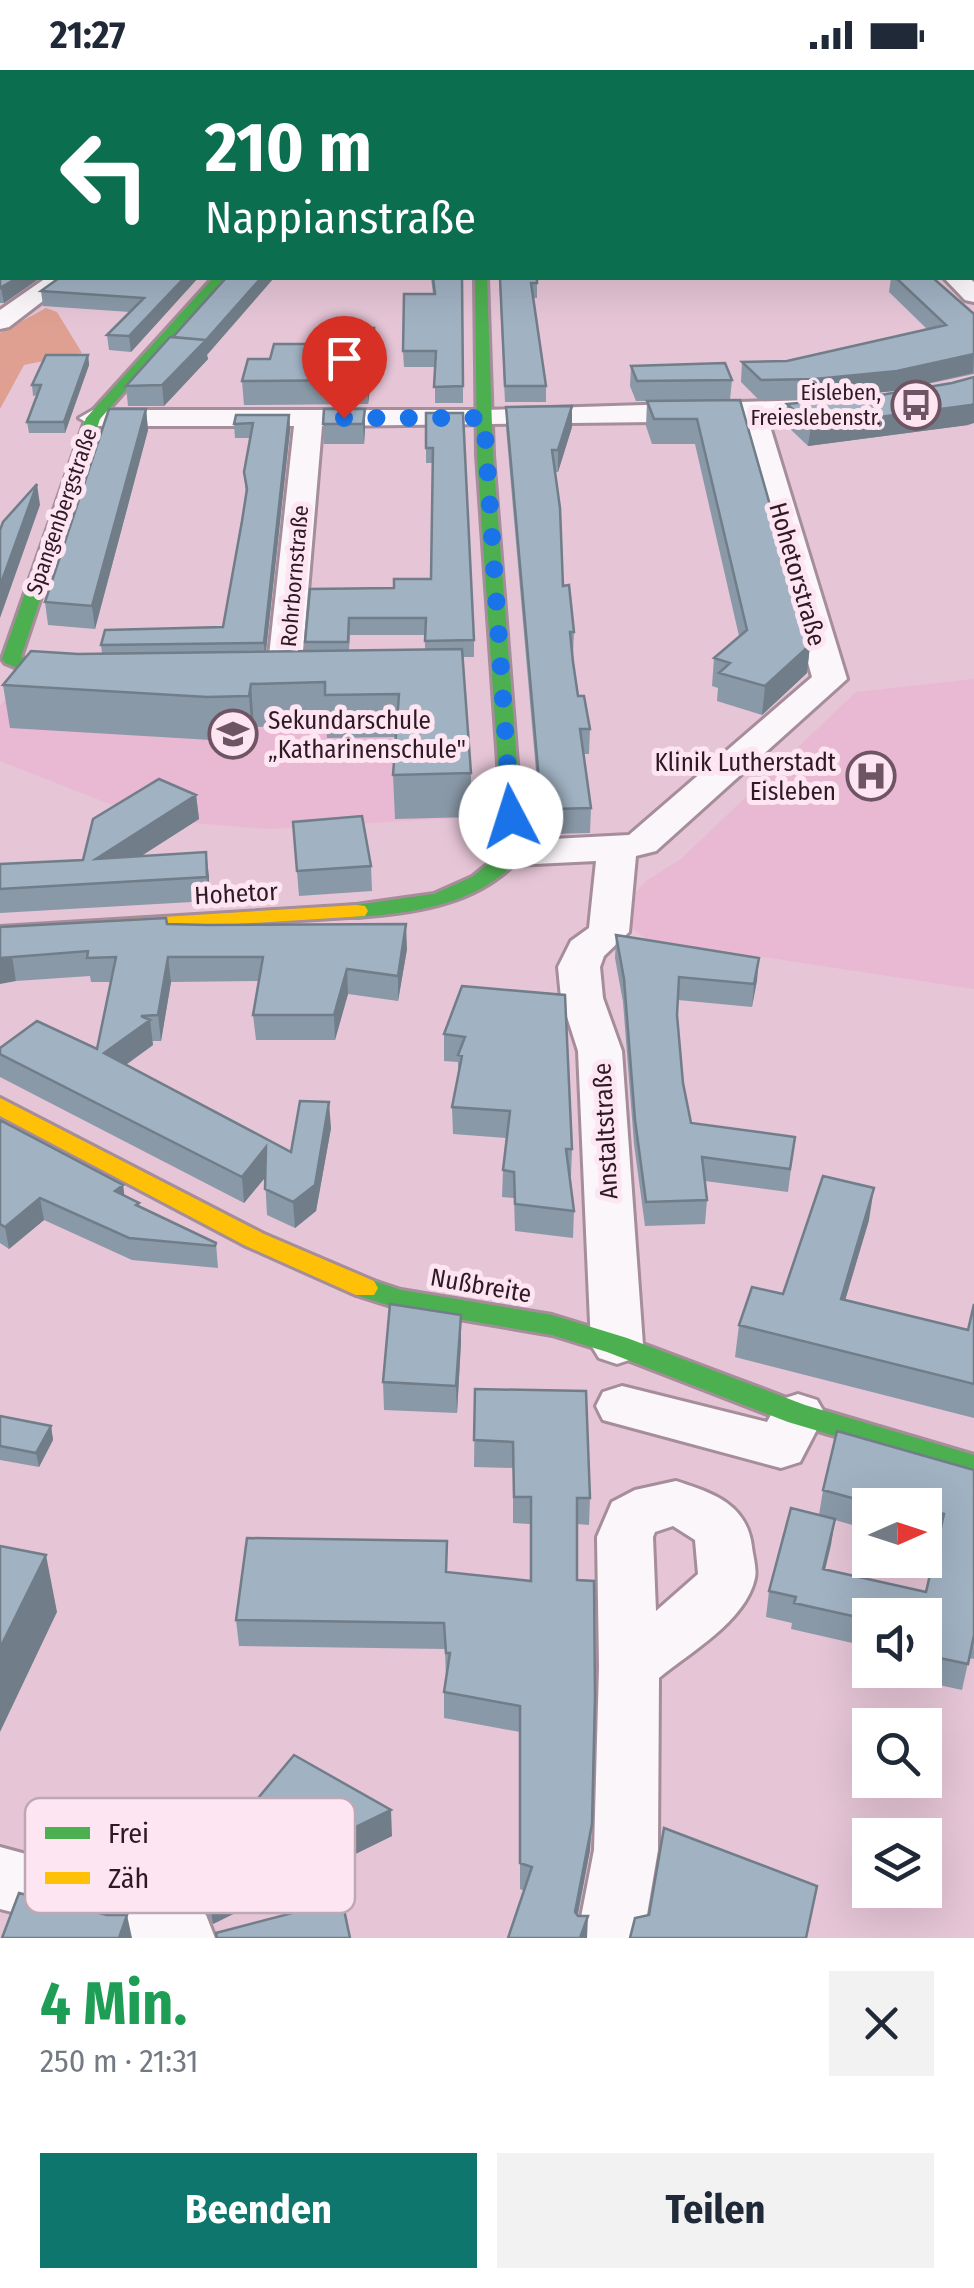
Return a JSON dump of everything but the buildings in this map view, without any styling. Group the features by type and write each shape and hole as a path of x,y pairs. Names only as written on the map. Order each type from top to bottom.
{"street":[{"path":"0,322 59,280"},
{"name":"Spangenbergstraße","path":"119,679 84,679 40,672 11,659 94,418 217,280"},
{"path":"481,280 489,674 514,853 617,850"},
{"path":"94,418 484,418 804,412 872,404"},
{"name":"Hohetorstraße","path":"617,850 642,843 830,679 752,412"},
{"name":"Rohrbornstraße","path":"285,674 309,417"},
{"name":"Anstaltstraße","path":"617,850 609,932 586,950 579,967 582,998 600,1052 617,1345"},
{"name":"Hohetor","path":"0,933 414,908 459,892 500,869 514,853"},
{"name":"Nußbreite","path":"0,1106 255,1240 354,1285 400,1298 552,1326 617,1345 798,1414 974,1466"},
{"path":"622,1406 781,1448 798,1414"},
{"path":"610,1938 626,1850 628,1667"},
{"path":"0,1878 25,1884"},
{"path":"138,1913 154,1917 178,1933"}],"shaded area":[{"path":"46,308 57,312 82,353 24,365 0,409 0,333"},
{"name":"Klinik Lutherstadt Eisleben","path":"974,679 974,989 646,939 630,926 628,901 646,881 681,859 856,692"},
{"name":"Sekundarschule „Katharinenschule\"","path":"12,690 463,690 471,817 269,829 148,819 0,761 0,706"}],"traffic: fast":[{"path":"91,679 40,672 11,659 93,418 217,280"},
{"path":"357,911 401,907 460,891 497,869 514,853 485,455 481,280"},
{"path":"365,1288 400,1299 552,1325 617,1345 798,1414 974,1466"}],"traffic: slow":[{"path":"0,933 357,911"},
{"path":"0,1106 255,1240 365,1288"}],"place":[{"name":"Eisleben, Freieslebenstr.","path":"916,405"},
{"name":"Sekundarschule „Katharinenschule\"","path":"233,734"},
{"name":"Klinik Lutherstadt Eisleben","path":"871,776"}],"route":[{"path":"344,418 484,418 511,817"}]}
